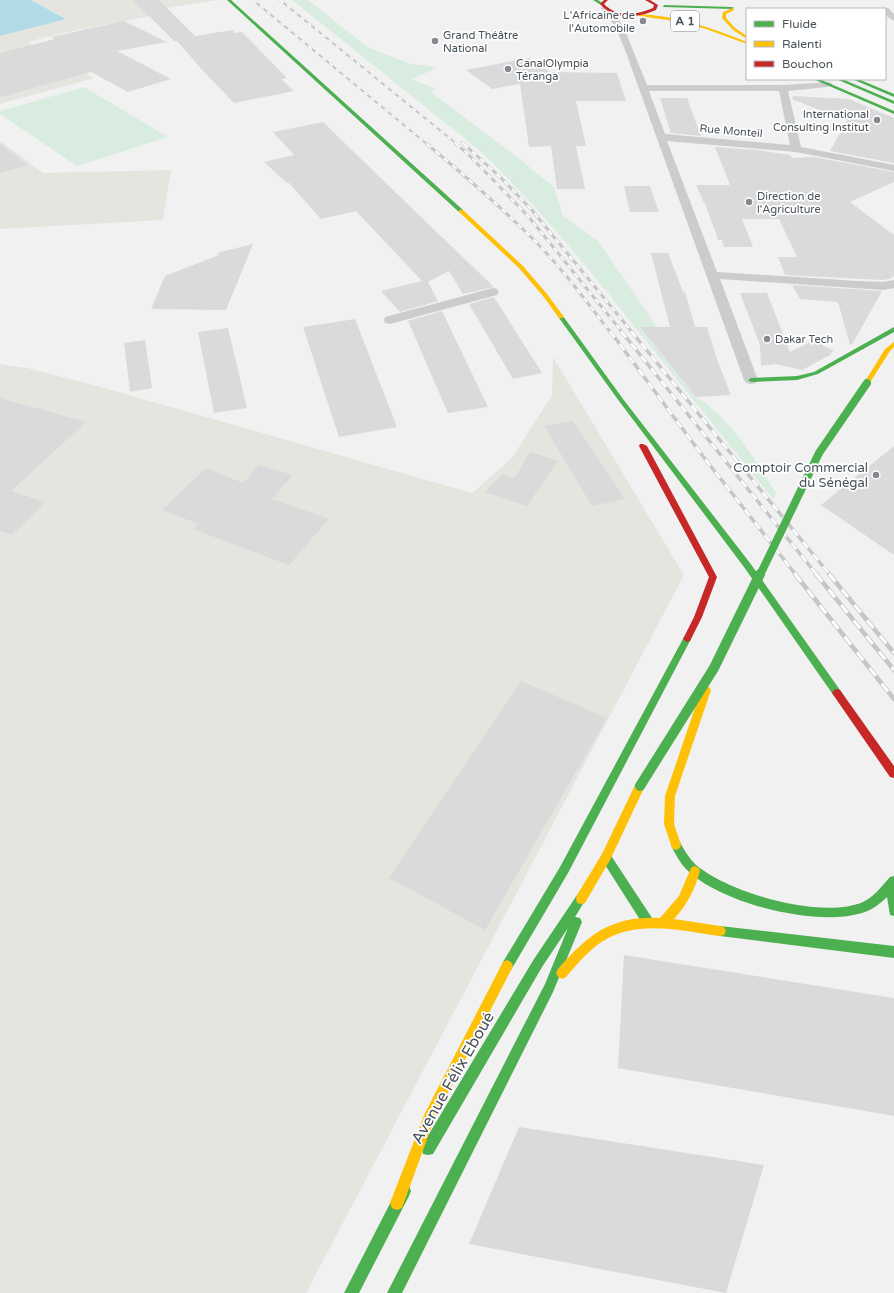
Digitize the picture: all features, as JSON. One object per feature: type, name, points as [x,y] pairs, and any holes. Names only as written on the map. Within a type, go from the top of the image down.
[{"type":"main road","points":[[229,0],[415,168],[521,267],[545,295],[744,566],[894,774]]},
{"type":"main road","points":[[602,3],[618,14],[637,15],[650,13],[655,9],[656,5],[649,1]]},
{"type":"main road","name":"A 1","points":[[649,1],[708,24],[729,36]]},
{"type":"main road","points":[[664,6],[733,8]]},
{"type":"main road","points":[[733,8],[724,13],[724,18],[745,42]]},
{"type":"main road","name":"A 1","points":[[637,15],[660,15],[677,18],[745,42]]},
{"type":"main road","points":[[818,80],[894,113]]},
{"type":"main road","points":[[840,80],[894,103]]},
{"type":"main road","points":[[856,80],[894,96]]},
{"type":"main road","points":[[751,380],[797,378],[816,372],[894,329]]},
{"type":"main road","points":[[890,347],[820,453],[714,668],[673,786],[668,811],[674,840],[681,853],[695,871],[729,890],[753,899],[796,910],[824,912],[845,911],[862,908],[874,901],[894,881]]},
{"type":"main road","points":[[867,384],[888,367]]},
{"type":"main road","points":[[397,1203],[429,1118],[506,970],[564,870],[666,680],[698,617],[716,576],[636,432],[621,400]]},
{"type":"main road","name":"Avenue Félix Eboué","points":[[351,1293],[397,1203],[538,963],[591,883],[606,857],[640,786],[714,668]]},
{"type":"main road","points":[[606,857],[648,922]]},
{"type":"main road","points":[[662,923],[676,911],[686,898],[692,884],[695,871]]},
{"type":"main road","name":"Avenue Félix Eboué","points":[[394,1293],[549,988],[591,883]]},
{"type":"main road","points":[[894,886],[892,900],[894,911]]},
{"type":"main road","points":[[549,988],[588,944],[603,934],[617,928],[648,922],[894,952]]},
{"type":"street","points":[[602,3],[619,26],[633,61],[751,380]]},
{"type":"street","points":[[886,11],[894,20]]},
{"type":"street","points":[[619,26],[624,19],[637,15]]},
{"type":"street","points":[[642,88],[783,88],[808,87],[827,84]]},
{"type":"street","points":[[783,88],[796,149]]},
{"type":"street","name":"Rue Monteil","points":[[660,137],[796,149],[894,168]]},
{"type":"street","points":[[711,275],[892,286]]},
{"type":"street","points":[[390,320],[493,292]]},
{"type":"shaded area","points":[[31,0],[218,0],[147,11],[151,16],[77,30],[31,41],[29,43],[94,78],[0,104],[0,36],[65,18]]},
{"type":"shaded area","points":[[0,141],[43,173],[171,170],[163,220],[0,229]]},
{"type":"shaded area","points":[[553,357],[684,575],[306,1293],[0,1293],[0,364],[27,368],[97,386],[472,493],[512,458],[552,395]]},
{"type":"green space","points":[[292,0],[308,0],[369,48],[411,64],[437,68],[411,79],[436,89],[431,92],[554,187],[563,216],[598,241],[657,327],[640,327],[696,397],[721,416],[741,440],[776,493],[773,499],[595,277],[558,233],[500,170],[479,150]]},
{"type":"green space","points":[[84,87],[168,137],[77,166],[0,114],[0,111]]},
{"type":"water","points":[[0,0],[31,0],[66,19],[0,36]]},
{"type":"building","points":[[133,0],[159,0],[195,36],[233,30],[235,33],[242,32],[287,78],[281,79],[294,91],[234,103],[177,41],[174,41]]},
{"type":"building","points":[[124,21],[167,42],[117,51],[171,79],[128,92],[91,72],[0,97],[0,53],[55,39],[51,37]]},
{"type":"building","points":[[529,58],[550,72],[617,73],[626,101],[576,101],[586,146],[576,146],[585,189],[557,189],[551,146],[529,147],[520,84],[492,89],[466,70]]},
{"type":"building","points":[[793,96],[849,99],[894,118],[894,163],[830,151],[851,114],[834,116],[792,99]]},
{"type":"building","points":[[660,98],[687,98],[701,136],[671,133]]},
{"type":"building","points":[[323,122],[494,287],[463,294],[449,271],[428,282],[438,301],[400,312],[381,291],[422,281],[356,211],[321,219],[289,183],[287,183],[264,162],[294,155],[273,132]]},
{"type":"building","points":[[0,144],[28,165],[0,173]]},
{"type":"building","points":[[715,147],[757,150],[790,155],[792,158],[814,157],[894,172],[894,182],[850,202],[894,235],[894,276],[883,280],[785,275],[778,257],[797,257],[779,219],[742,219],[753,247],[724,247],[722,240],[718,240],[705,203],[696,185],[730,185]]},
{"type":"building","points":[[624,186],[650,186],[659,212],[630,212]]},
{"type":"building","points":[[253,244],[226,310],[151,309],[165,276],[219,255],[217,253]]},
{"type":"building","points":[[651,253],[668,253],[683,292],[685,292],[695,327],[707,327],[718,362],[731,395],[696,397],[640,327],[670,327]]},
{"type":"building","points":[[792,285],[882,291],[853,343],[850,345],[838,302],[800,299]]},
{"type":"building","points":[[740,293],[767,293],[790,352],[814,340],[834,351],[830,353],[832,354],[802,370],[776,364],[761,366],[760,345]]},
{"type":"building","points":[[494,297],[542,373],[513,379],[469,304]]},
{"type":"building","points":[[442,311],[488,407],[448,413],[408,321]]},
{"type":"building","points":[[355,319],[397,427],[339,437],[303,327]]},
{"type":"building","points":[[228,328],[247,408],[214,413],[198,332]]},
{"type":"building","points":[[145,340],[152,388],[130,392],[124,343]]},
{"type":"building","points":[[0,398],[86,422],[11,491],[45,502],[12,535],[0,531]]},
{"type":"building","points":[[573,421],[625,499],[592,506],[544,426]]},
{"type":"building","name":"Comptoir Commercial du Sénégal","points":[[894,446],[894,555],[821,505]]},
{"type":"building","points":[[530,452],[558,461],[527,506],[485,492],[502,474],[514,479]]},
{"type":"building","points":[[259,465],[293,475],[272,499],[329,519],[289,565],[193,529],[199,524],[162,510],[206,468],[243,483]]},
{"type":"building","points":[[521,681],[607,718],[485,930],[389,878]]},
{"type":"building","points":[[624,955],[894,998],[894,1116],[618,1068]]},
{"type":"building","points":[[519,1127],[764,1165],[726,1293],[469,1244]]},
{"type":"railway","points":[[253,0],[428,145]]},
{"type":"railway","points":[[280,0],[458,145]]},
{"type":"railway","points":[[427,144],[482,191],[534,240],[564,273],[610,332]]},
{"type":"railway","points":[[456,144],[466,152],[528,216],[622,332]]},
{"type":"railway","points":[[464,144],[500,177],[531,209],[632,332]]},
{"type":"railway","points":[[610,331],[702,455],[796,575]]},
{"type":"railway","points":[[621,331],[817,575]]},
{"type":"railway","points":[[631,331],[830,575]]},
{"type":"railway","points":[[795,574],[894,699]]},
{"type":"railway","points":[[816,574],[894,670]]},
{"type":"railway","points":[[829,574],[894,653]]},
{"type":"traffic: fast","points":[[229,0],[461,211]]},
{"type":"traffic: fast","points":[[595,0],[602,4]]},
{"type":"traffic: fast","points":[[664,6],[732,8]]},
{"type":"traffic: fast","points":[[817,80],[894,113]]},
{"type":"traffic: fast","points":[[840,80],[894,103]]},
{"type":"traffic: fast","points":[[856,80],[894,96]]},
{"type":"traffic: fast","points":[[561,317],[621,400],[747,565],[837,693]]},
{"type":"traffic: fast","points":[[751,380],[797,378],[816,373],[894,329]]},
{"type":"traffic: fast","points":[[640,786],[714,668],[819,453],[867,383]]},
{"type":"traffic: fast","points":[[507,966],[564,870],[687,639]]},
{"type":"traffic: fast","points":[[676,845],[690,866],[713,882],[753,899],[799,911],[821,913],[842,912],[861,908],[871,904],[894,881]]},
{"type":"traffic: fast","points":[[606,857],[648,922]]},
{"type":"traffic: fast","points":[[894,886],[892,900],[894,911]]},
{"type":"traffic: fast","points":[[428,1149],[538,963],[581,899]]},
{"type":"traffic: fast","points":[[394,1293],[549,988],[576,922]]},
{"type":"traffic: fast","points":[[720,931],[894,952]]},
{"type":"traffic: fast","points":[[351,1293],[404,1191]]},
{"type":"traffic: slow","points":[[733,9],[724,13],[724,18],[734,29],[746,37]]},
{"type":"traffic: slow","points":[[640,15],[668,18],[695,24],[746,43]]},
{"type":"traffic: slow","points":[[461,211],[521,267],[545,295],[561,317]]},
{"type":"traffic: slow","points":[[867,383],[887,350],[894,344]]},
{"type":"traffic: slow","points":[[676,845],[669,824],[670,796],[706,690]]},
{"type":"traffic: slow","points":[[581,899],[606,857],[640,786]]},
{"type":"traffic: slow","points":[[663,923],[674,912],[683,899],[690,886],[695,871]]},
{"type":"traffic: slow","points":[[562,973],[589,945],[599,937],[628,925],[643,923],[674,924],[720,931]]},
{"type":"traffic: slow","points":[[397,1203],[429,1117],[507,966]]},
{"type":"traffic: jam","points":[[606,0],[602,4],[612,13],[627,16],[642,14],[655,9],[656,5],[647,0]]},
{"type":"traffic: jam","points":[[643,446],[713,577],[698,617],[687,639]]},
{"type":"traffic: jam","points":[[837,693],[894,774]]},
{"type":"place","name":"L'Africaine de l'Automobile","points":[[643,21]]},
{"type":"place","name":"Grand Théâtre National","points":[[435,41]]},
{"type":"place","name":"CanalOlympia Téranga","points":[[508,69]]},
{"type":"place","name":"International Consulting Institut","points":[[877,120]]},
{"type":"place","name":"Direction de l'Agriculture","points":[[749,202]]},
{"type":"place","name":"Dakar Tech","points":[[767,339]]},
{"type":"place","name":"Comptoir Commercial du Sénégal","points":[[876,475]]}]
